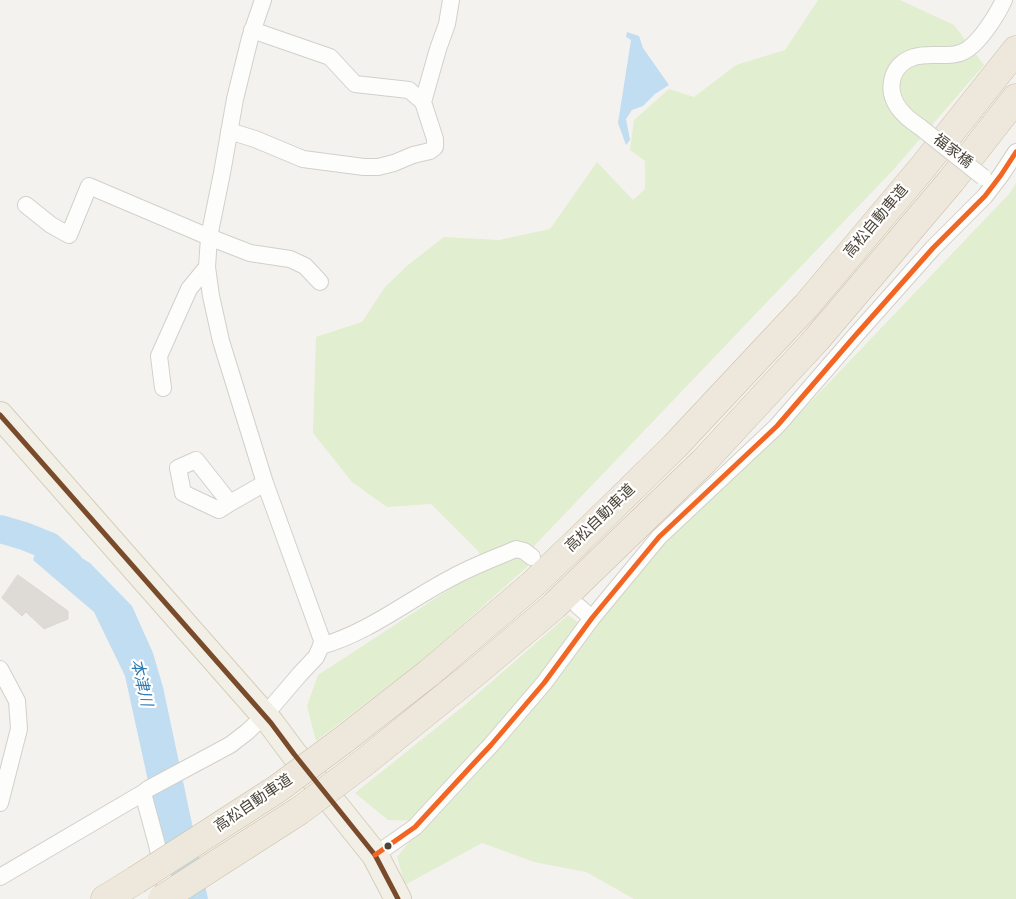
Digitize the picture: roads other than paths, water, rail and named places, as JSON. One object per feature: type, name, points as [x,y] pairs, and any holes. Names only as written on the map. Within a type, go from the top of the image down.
[{"type":"highway","name":"高松自動車道","points":[[105,899],[277,790],[429,673],[533,584],[675,446],[806,306],[923,168],[1016,50]]},
{"type":"highway","name":"高松自動車道","points":[[162,899],[298,811],[362,764],[554,606],[704,461],[816,340],[950,181],[1016,98]]},
{"type":"main road","points":[[0,415],[271,724],[375,855],[398,899]]},
{"type":"street","points":[[0,877],[145,791],[230,745],[264,716],[316,657],[321,646],[322,640],[265,483],[221,341],[207,268],[209,237],[242,68],[252,30],[263,0]]},
{"type":"street","points":[[423,102],[447,24],[451,0]]},
{"type":"street","name":"福家橋","points":[[988,181],[903,114],[894,102],[891,83],[895,71],[904,62],[915,57],[927,54],[948,55],[961,53],[969,48],[992,22],[1004,0]]},
{"type":"street","points":[[229,131],[255,139],[303,159],[364,167],[378,167],[430,151],[435,147],[435,139],[423,102],[409,90],[355,84],[330,56],[252,30]]},
{"type":"street","points":[[375,855],[415,827],[492,745],[544,683],[592,618],[659,537],[777,426],[933,248],[985,196],[988,181],[1016,152]]},
{"type":"street","points":[[26,205],[51,225],[69,235],[89,186],[250,253],[290,259],[305,266],[320,282]]},
{"type":"street","points":[[163,388],[159,356],[189,289],[207,268]]},
{"type":"street","points":[[230,503],[265,483]]},
{"type":"street","points":[[321,646],[366,628],[454,576],[516,549],[524,551],[532,557]]},
{"type":"street","points":[[578,606],[592,618]]},
{"type":"street","points":[[0,669],[17,701],[19,729],[0,803]]},
{"type":"street","points":[[145,791],[168,899]]},
{"type":"water","points":[[627,32],[639,36],[643,48],[669,85],[655,94],[643,106],[632,110],[626,119],[630,140],[626,145],[618,123],[631,40],[626,37]]},
{"type":"water","points":[[42,534],[90,563],[132,606],[153,653],[163,687],[208,899],[174,899],[125,676],[94,612],[33,560]]},
{"type":"waterway","name":"本津川","points":[[0,529],[49,546],[69,564]]}]
